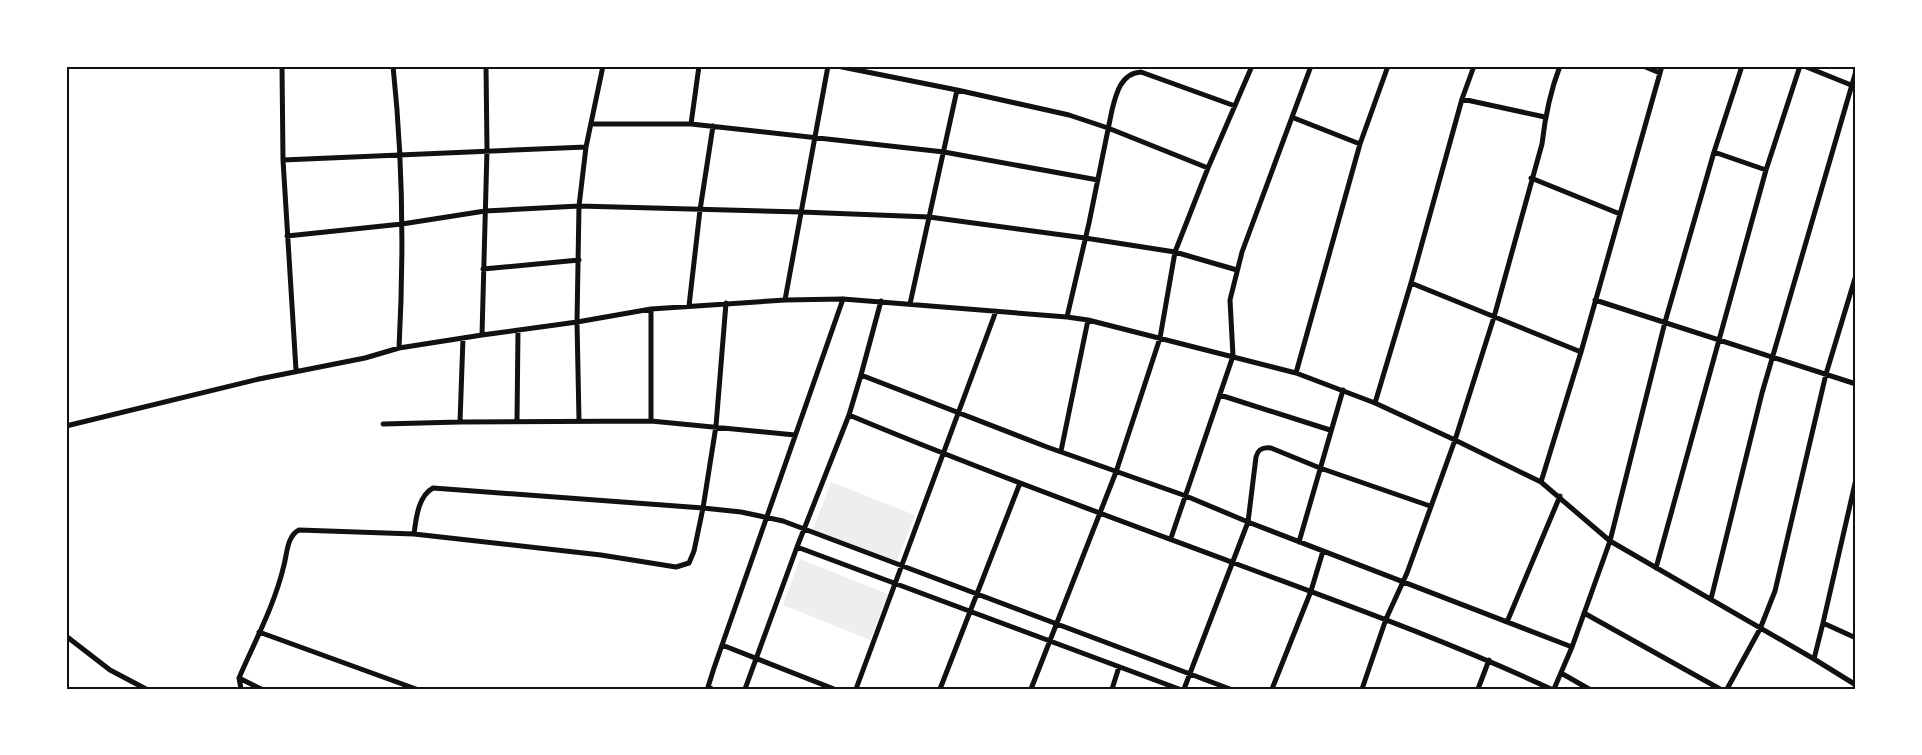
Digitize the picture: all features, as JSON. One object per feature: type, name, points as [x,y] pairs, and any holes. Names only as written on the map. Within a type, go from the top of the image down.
[{"type":"street","points":[[282,66],[283,160],[296,370]]},
{"type":"street","points":[[393,66],[401,155],[402,224],[399,348]]},
{"type":"street","points":[[482,335],[487,150],[486,66]]},
{"type":"street","points":[[579,420],[577,322],[579,206],[586,147],[603,66]]},
{"type":"street","points":[[691,124],[699,66]]},
{"type":"street","points":[[785,300],[828,66]]},
{"type":"street","points":[[837,66],[1070,115],[1208,168]]},
{"type":"street","points":[[1031,689],[1116,472],[1160,338],[1175,252],[1208,168],[1252,66]]},
{"type":"street","points":[[1172,538],[1233,356],[1230,300],[1242,252],[1312,66]]},
{"type":"street","points":[[1296,373],[1360,144],[1388,66]]},
{"type":"street","points":[[1375,403],[1462,100],[1474,66]]},
{"type":"street","points":[[1362,689],[1386,619],[1402,582],[1455,440],[1494,317],[1531,178],[1542,144],[1545,117],[1552,87],[1560,66]]},
{"type":"street","points":[[1643,66],[1660,74]]},
{"type":"street","points":[[1541,482],[1581,352],[1662,66]]},
{"type":"street","points":[[849,415],[943,454],[1386,619],[1489,660],[1553,689],[1572,647],[1610,541],[1665,322],[1714,152],[1742,66]]},
{"type":"street","points":[[1656,568],[1766,170],[1802,66],[1853,86]]},
{"type":"street","points":[[1711,599],[1762,393],[1856,71]]},
{"type":"street","points":[[1067,317],[1108,128],[1119,87],[1126,78],[1136,72],[1147,74],[1235,106]]},
{"type":"street","points":[[910,304],[957,90]]},
{"type":"street","points":[[1462,100],[1545,117]]},
{"type":"street","points":[[1294,118],[1360,144]]},
{"type":"street","points":[[592,124],[691,124],[713,126],[944,152],[1098,180]]},
{"type":"street","points":[[689,306],[700,210],[713,126]]},
{"type":"street","points":[[283,160],[586,147]]},
{"type":"street","points":[[1714,152],[1766,170]]},
{"type":"street","points":[[1531,178],[1620,214]]},
{"type":"street","points":[[287,236],[402,224],[485,211],[579,206],[801,212],[929,217],[1175,252],[1237,270]]},
{"type":"street","points":[[483,269],[579,260]]},
{"type":"street","points":[[1727,689],[1760,629],[1775,591],[1826,374],[1856,275]]},
{"type":"street","points":[[1411,283],[1581,352]]},
{"type":"street","points":[[712,689],[708,687],[722,645],[843,299]]},
{"type":"street","points":[[66,426],[296,370],[365,358],[399,348],[577,322],[651,309],[726,303],[843,299],[1088,320],[1296,373],[1375,403],[1455,440],[1541,482],[1560,496],[1610,541],[1856,685]]},
{"type":"street","points":[[1595,300],[1856,384]]},
{"type":"street","points":[[745,689],[797,547],[849,415],[862,375],[881,302]]},
{"type":"street","points":[[241,689],[239,678],[272,602],[290,540],[295,532],[308,529],[414,534],[680,566],[689,564],[703,508],[716,426],[726,303]]},
{"type":"street","points":[[651,309],[651,421]]},
{"type":"street","points":[[856,689],[996,311]]},
{"type":"street","points":[[1061,451],[1088,320]]},
{"type":"street","points":[[517,421],[518,330]]},
{"type":"street","points":[[460,422],[463,338]]},
{"type":"street","points":[[862,375],[1116,472],[1186,496],[1299,542],[1572,647]]},
{"type":"street","points":[[1299,542],[1343,390]]},
{"type":"street","points":[[1220,395],[1330,430]]},
{"type":"street","points":[[383,424],[579,420],[651,421],[795,434]]},
{"type":"street","points":[[1184,689],[1248,522],[1256,457],[1261,449],[1272,448],[1320,468],[1430,506]]},
{"type":"street","points":[[1814,659],[1856,479]]},
{"type":"street","points":[[940,689],[1020,483]]},
{"type":"street","points":[[414,534],[419,506],[427,493],[434,488],[703,508],[767,517],[903,565],[1230,689]]},
{"type":"street","points":[[1507,622],[1560,496]]},
{"type":"street","points":[[797,547],[1179,689]]},
{"type":"street","points":[[1272,689],[1311,591],[1323,551]]},
{"type":"street","points":[[1584,613],[1720,689]]},
{"type":"street","points":[[1823,623],[1856,638]]},
{"type":"street","points":[[260,632],[416,689]]},
{"type":"street","points":[[66,636],[110,670],[146,689]]},
{"type":"street","points":[[722,645],[834,689]]},
{"type":"street","points":[[1478,689],[1489,660]]},
{"type":"street","points":[[1112,689],[1120,667]]},
{"type":"street","points":[[1561,673],[1589,689]]},
{"type":"street","points":[[239,678],[261,689]]},
{"type":"shaded area","points":[[831,482],[915,515],[897,561],[813,530]]},
{"type":"shaded area","points":[[800,559],[888,594],[870,640],[783,605]]}]
